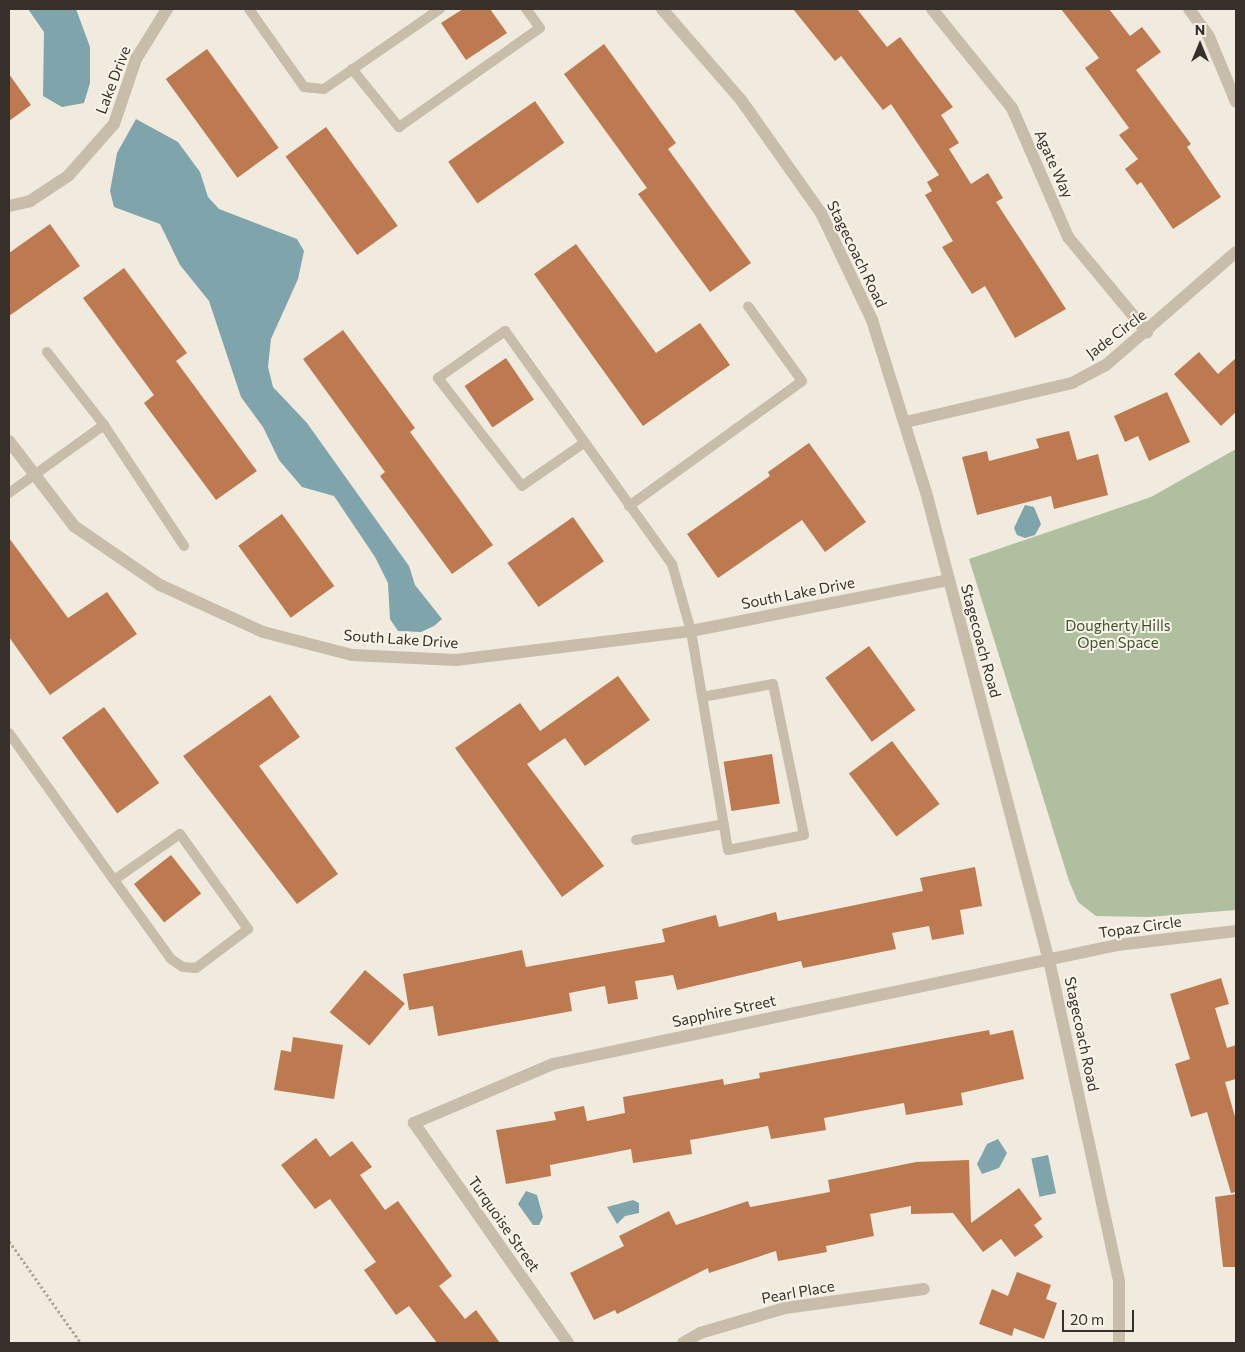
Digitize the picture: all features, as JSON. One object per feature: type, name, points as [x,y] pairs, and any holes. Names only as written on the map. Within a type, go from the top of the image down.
[{"type":"street","name":"Lake Drive","points":[[9,206],[30,201],[68,176],[114,124],[136,59],[168,9]]},
{"type":"street","name":"Stagecoach Road","points":[[662,9],[741,100],[821,213],[872,320],[906,422],[1049,960],[1119,1281],[1118,1343]]},
{"type":"street","name":"Agate Way","points":[[932,9],[1012,108],[1068,237],[1147,332]]},
{"type":"street","points":[[1189,9],[1210,37],[1236,102]]},
{"type":"street","name":"Jade Circle","points":[[906,422],[1072,382],[1106,365],[1147,332],[1236,252]]},
{"type":"street","name":"South Lake Drive","points":[[9,441],[74,526],[160,585],[263,632],[352,655],[456,660],[691,631],[948,580]]},
{"type":"street","name":"Topaz Circle","points":[[1049,960],[1117,945],[1236,931]]},
{"type":"street","name":"Sapphire Street","points":[[414,1124],[553,1064],[1049,960]]},
{"type":"street","name":"Turquoise Street","points":[[414,1124],[568,1343]]},
{"type":"street","name":"Pearl Place","points":[[683,1343],[700,1333],[784,1308],[924,1289]]},
{"type":"lane","points":[[249,9],[304,87],[324,89],[440,9]]},
{"type":"lane","points":[[352,69],[399,127],[540,28],[526,9]]},
{"type":"lane","points":[[628,506],[802,381],[748,306]]},
{"type":"lane","points":[[584,443],[522,486],[438,378],[505,331],[584,443],[628,506],[672,564],[691,631],[702,697],[724,824],[728,850],[804,835],[773,684],[702,697]]},
{"type":"lane","points":[[47,352],[104,425],[184,546]]},
{"type":"lane","points":[[9,493],[104,425]]},
{"type":"lane","points":[[9,733],[114,880],[171,959],[183,967],[196,968],[248,929],[180,834],[114,880]]},
{"type":"lane","points":[[636,840],[724,824]]},
{"type":"path","points":[[9,1241],[81,1343]]},
{"type":"green space","name":"Dougherty Hills Open Space","points":[[1236,449],[1236,910],[1149,917],[1096,916],[1078,902],[1069,881],[969,559],[1151,497]]},
{"type":"water","points":[[28,9],[76,9],[90,47],[90,83],[84,103],[62,107],[43,96],[44,32]]},
{"type":"water","points":[[136,119],[178,142],[200,172],[208,197],[219,209],[297,239],[304,251],[298,279],[271,339],[268,367],[273,387],[307,423],[409,566],[415,585],[442,619],[434,626],[421,632],[398,631],[390,619],[388,583],[375,557],[334,496],[302,487],[279,460],[263,427],[241,397],[209,301],[180,265],[160,224],[114,207],[110,191],[117,153]]},
{"type":"water","points":[[1025,505],[1034,507],[1041,524],[1035,535],[1025,538],[1017,535],[1014,528]]},
{"type":"water","points":[[998,1139],[1007,1153],[999,1168],[982,1174],[977,1164],[987,1144]]},
{"type":"water","points":[[1048,1155],[1056,1193],[1039,1197],[1031,1159]]},
{"type":"water","points":[[526,1191],[537,1195],[543,1217],[539,1225],[533,1225],[518,1204]]},
{"type":"water","points":[[633,1200],[639,1203],[639,1213],[625,1216],[617,1224],[607,1207]]},
{"type":"building","points":[[463,9],[490,9],[507,33],[466,60],[441,23]]},
{"type":"building","points":[[793,9],[857,9],[887,47],[900,37],[953,107],[941,115],[959,143],[949,149],[971,184],[988,173],[1003,198],[996,202],[1066,309],[1015,338],[985,286],[972,294],[942,247],[953,241],[925,195],[932,191],[927,182],[939,175],[891,104],[883,110],[841,56],[835,61]]},
{"type":"building","points":[[1061,9],[1109,9],[1130,36],[1142,27],[1161,52],[1136,70],[1191,144],[1187,147],[1221,197],[1173,229],[1141,182],[1137,185],[1125,169],[1138,159],[1119,135],[1129,128],[1085,68],[1099,58]]},
{"type":"building","points":[[604,44],[676,143],[668,149],[751,263],[710,292],[638,194],[647,188],[564,74]]},
{"type":"building","points":[[207,49],[279,148],[237,178],[166,79]]},
{"type":"building","points":[[9,74],[31,105],[9,121]]},
{"type":"building","points":[[535,101],[564,143],[477,204],[448,162]]},
{"type":"building","points":[[326,127],[398,226],[357,255],[286,156]]},
{"type":"building","points":[[50,224],[80,266],[9,316],[9,253]]},
{"type":"building","points":[[576,244],[656,353],[700,323],[730,365],[643,426],[534,274]]},
{"type":"building","points":[[124,268],[187,353],[176,361],[257,471],[216,500],[144,403],[154,395],[83,298]]},
{"type":"building","points":[[343,330],[415,428],[410,432],[493,545],[452,574],[380,476],[385,472],[303,359]]},
{"type":"building","points":[[1199,352],[1218,374],[1236,358],[1236,412],[1221,426],[1174,374]]},
{"type":"building","points":[[506,358],[534,399],[493,427],[465,386]]},
{"type":"building","points":[[1167,392],[1190,442],[1149,461],[1138,436],[1125,442],[1114,416]]},
{"type":"building","points":[[1069,431],[1077,460],[1098,454],[1108,495],[1054,509],[1051,496],[977,515],[962,457],[987,451],[989,461],[1039,448],[1036,439]]},
{"type":"building","points":[[809,443],[866,522],[825,552],[802,520],[718,578],[687,534],[770,476],[768,472]]},
{"type":"building","points":[[282,514],[334,586],[291,618],[238,546]]},
{"type":"building","points":[[573,517],[604,561],[538,607],[507,563]]},
{"type":"building","points":[[9,538],[68,618],[107,592],[137,634],[50,695],[9,637]]},
{"type":"building","points":[[869,646],[915,710],[872,742],[825,678]]},
{"type":"building","points":[[618,676],[650,720],[585,766],[565,738],[527,764],[604,866],[562,897],[455,748],[520,703],[540,731]]},
{"type":"building","points":[[270,695],[300,737],[259,766],[338,874],[297,904],[183,756]]},
{"type":"building","points":[[104,707],[159,783],[117,814],[62,738]]},
{"type":"building","points":[[892,741],[940,804],[896,837],[849,773]]},
{"type":"building","points":[[772,754],[780,803],[731,811],[724,762]]},
{"type":"building","points":[[171,855],[201,894],[164,923],[134,884]]},
{"type":"building","points":[[975,867],[982,906],[960,910],[964,934],[932,940],[929,926],[892,933],[896,949],[803,968],[801,961],[677,990],[673,975],[635,981],[638,999],[608,1004],[605,986],[569,993],[572,1011],[438,1036],[433,1006],[409,1010],[403,974],[522,950],[526,967],[665,942],[662,929],[716,915],[719,927],[776,912],[778,921],[923,891],[920,878]]},
{"type":"building","points":[[365,970],[405,1003],[369,1046],[330,1012]]},
{"type":"building","points":[[1221,978],[1229,1004],[1215,1008],[1227,1048],[1236,1045],[1236,1079],[1225,1082],[1236,1120],[1236,1192],[1231,1193],[1207,1112],[1191,1117],[1175,1064],[1190,1059],[1170,994]]},
{"type":"building","points":[[989,1030],[990,1035],[1013,1030],[1024,1079],[961,1093],[963,1105],[906,1115],[904,1103],[824,1118],[826,1130],[771,1139],[768,1126],[690,1140],[692,1154],[633,1163],[631,1149],[550,1165],[551,1176],[506,1184],[496,1130],[556,1120],[554,1112],[584,1106],[587,1121],[625,1113],[623,1097],[723,1079],[724,1085],[760,1078],[759,1073]]},
{"type":"building","points":[[293,1037],[343,1045],[334,1099],[274,1090],[281,1050],[291,1052]]},
{"type":"building","points":[[316,1138],[330,1157],[352,1141],[372,1167],[360,1175],[385,1210],[398,1201],[452,1276],[439,1286],[465,1319],[476,1310],[500,1343],[437,1343],[409,1306],[396,1315],[364,1270],[376,1262],[330,1199],[315,1209],[281,1165]]},
{"type":"building","points":[[969,1160],[971,1223],[1019,1188],[1042,1219],[1034,1225],[1043,1237],[1015,1257],[1001,1239],[983,1252],[953,1213],[911,1214],[911,1206],[870,1214],[874,1236],[826,1246],[827,1252],[778,1261],[776,1251],[709,1273],[708,1268],[617,1314],[615,1310],[594,1320],[570,1273],[624,1246],[619,1236],[669,1211],[676,1225],[748,1201],[750,1207],[830,1192],[828,1180],[916,1162]]},
{"type":"building","points":[[1236,1194],[1236,1267],[1223,1267],[1215,1197]]},
{"type":"building","points":[[1017,1272],[1051,1285],[1046,1299],[1057,1303],[1044,1339],[1014,1328],[1012,1336],[979,1324],[992,1289],[1008,1296]]}]
